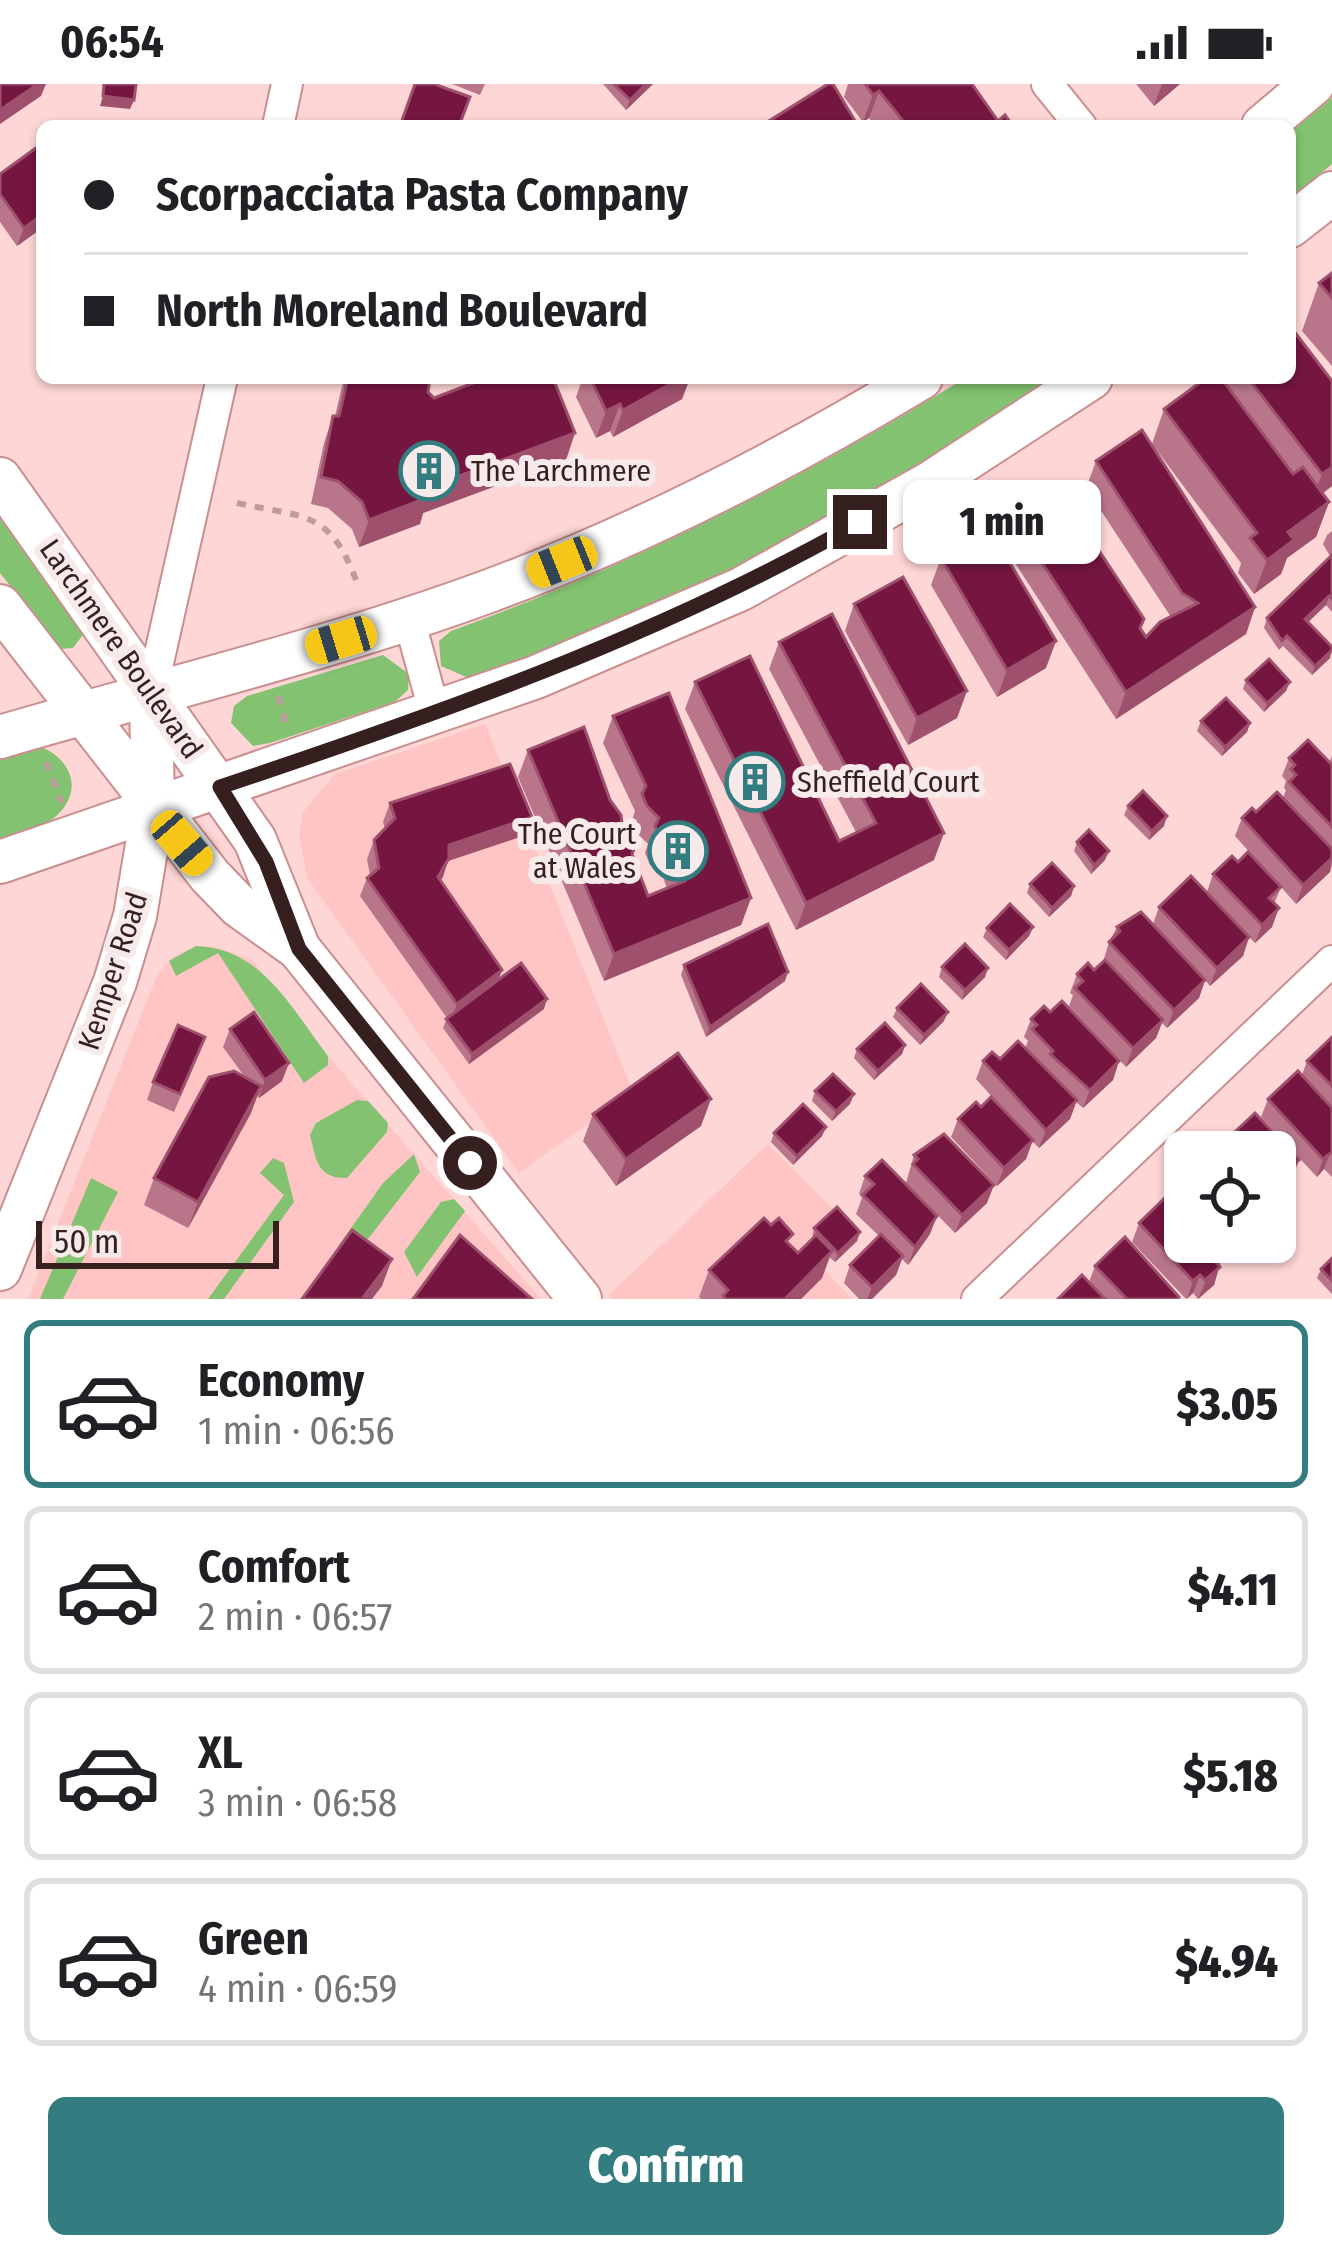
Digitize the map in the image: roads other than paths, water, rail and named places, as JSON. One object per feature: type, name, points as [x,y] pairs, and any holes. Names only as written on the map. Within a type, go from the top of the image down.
[{"type":"main road","points":[[1270,120],[1312,84]]},
{"type":"main road","points":[[1296,221],[1332,193]]},
{"type":"main road","points":[[20,742],[80,714],[409,619],[634,533],[782,462],[911,384]]},
{"type":"main road","points":[[0,862],[435,714],[741,589],[930,483],[1082,384]]},
{"type":"main road","name":"Larchmere Boulevard","points":[[0,479],[220,787],[266,862],[299,949]]},
{"type":"main road","name":"Larchmere Boulevard","points":[[0,606],[153,809],[238,906],[299,949],[580,1299]]},
{"type":"main road","name":"Kemper Road","points":[[0,1269],[115,982],[144,879],[153,809],[151,694]]},
{"type":"street","points":[[279,120],[287,84]]},
{"type":"street","points":[[1046,84],[1076,120]]},
{"type":"street","name":"Kemper Road","points":[[151,694],[221,384]]},
{"type":"street","points":[[409,619],[435,714]]},
{"type":"street","points":[[976,1299],[1332,961]]},
{"type":"place","name":"The Larchmere","points":[[429,471]]},
{"type":"place","name":"Sheffield Court","points":[[755,782]]},
{"type":"place","name":"The Court at Wales","points":[[678,851]]}]
